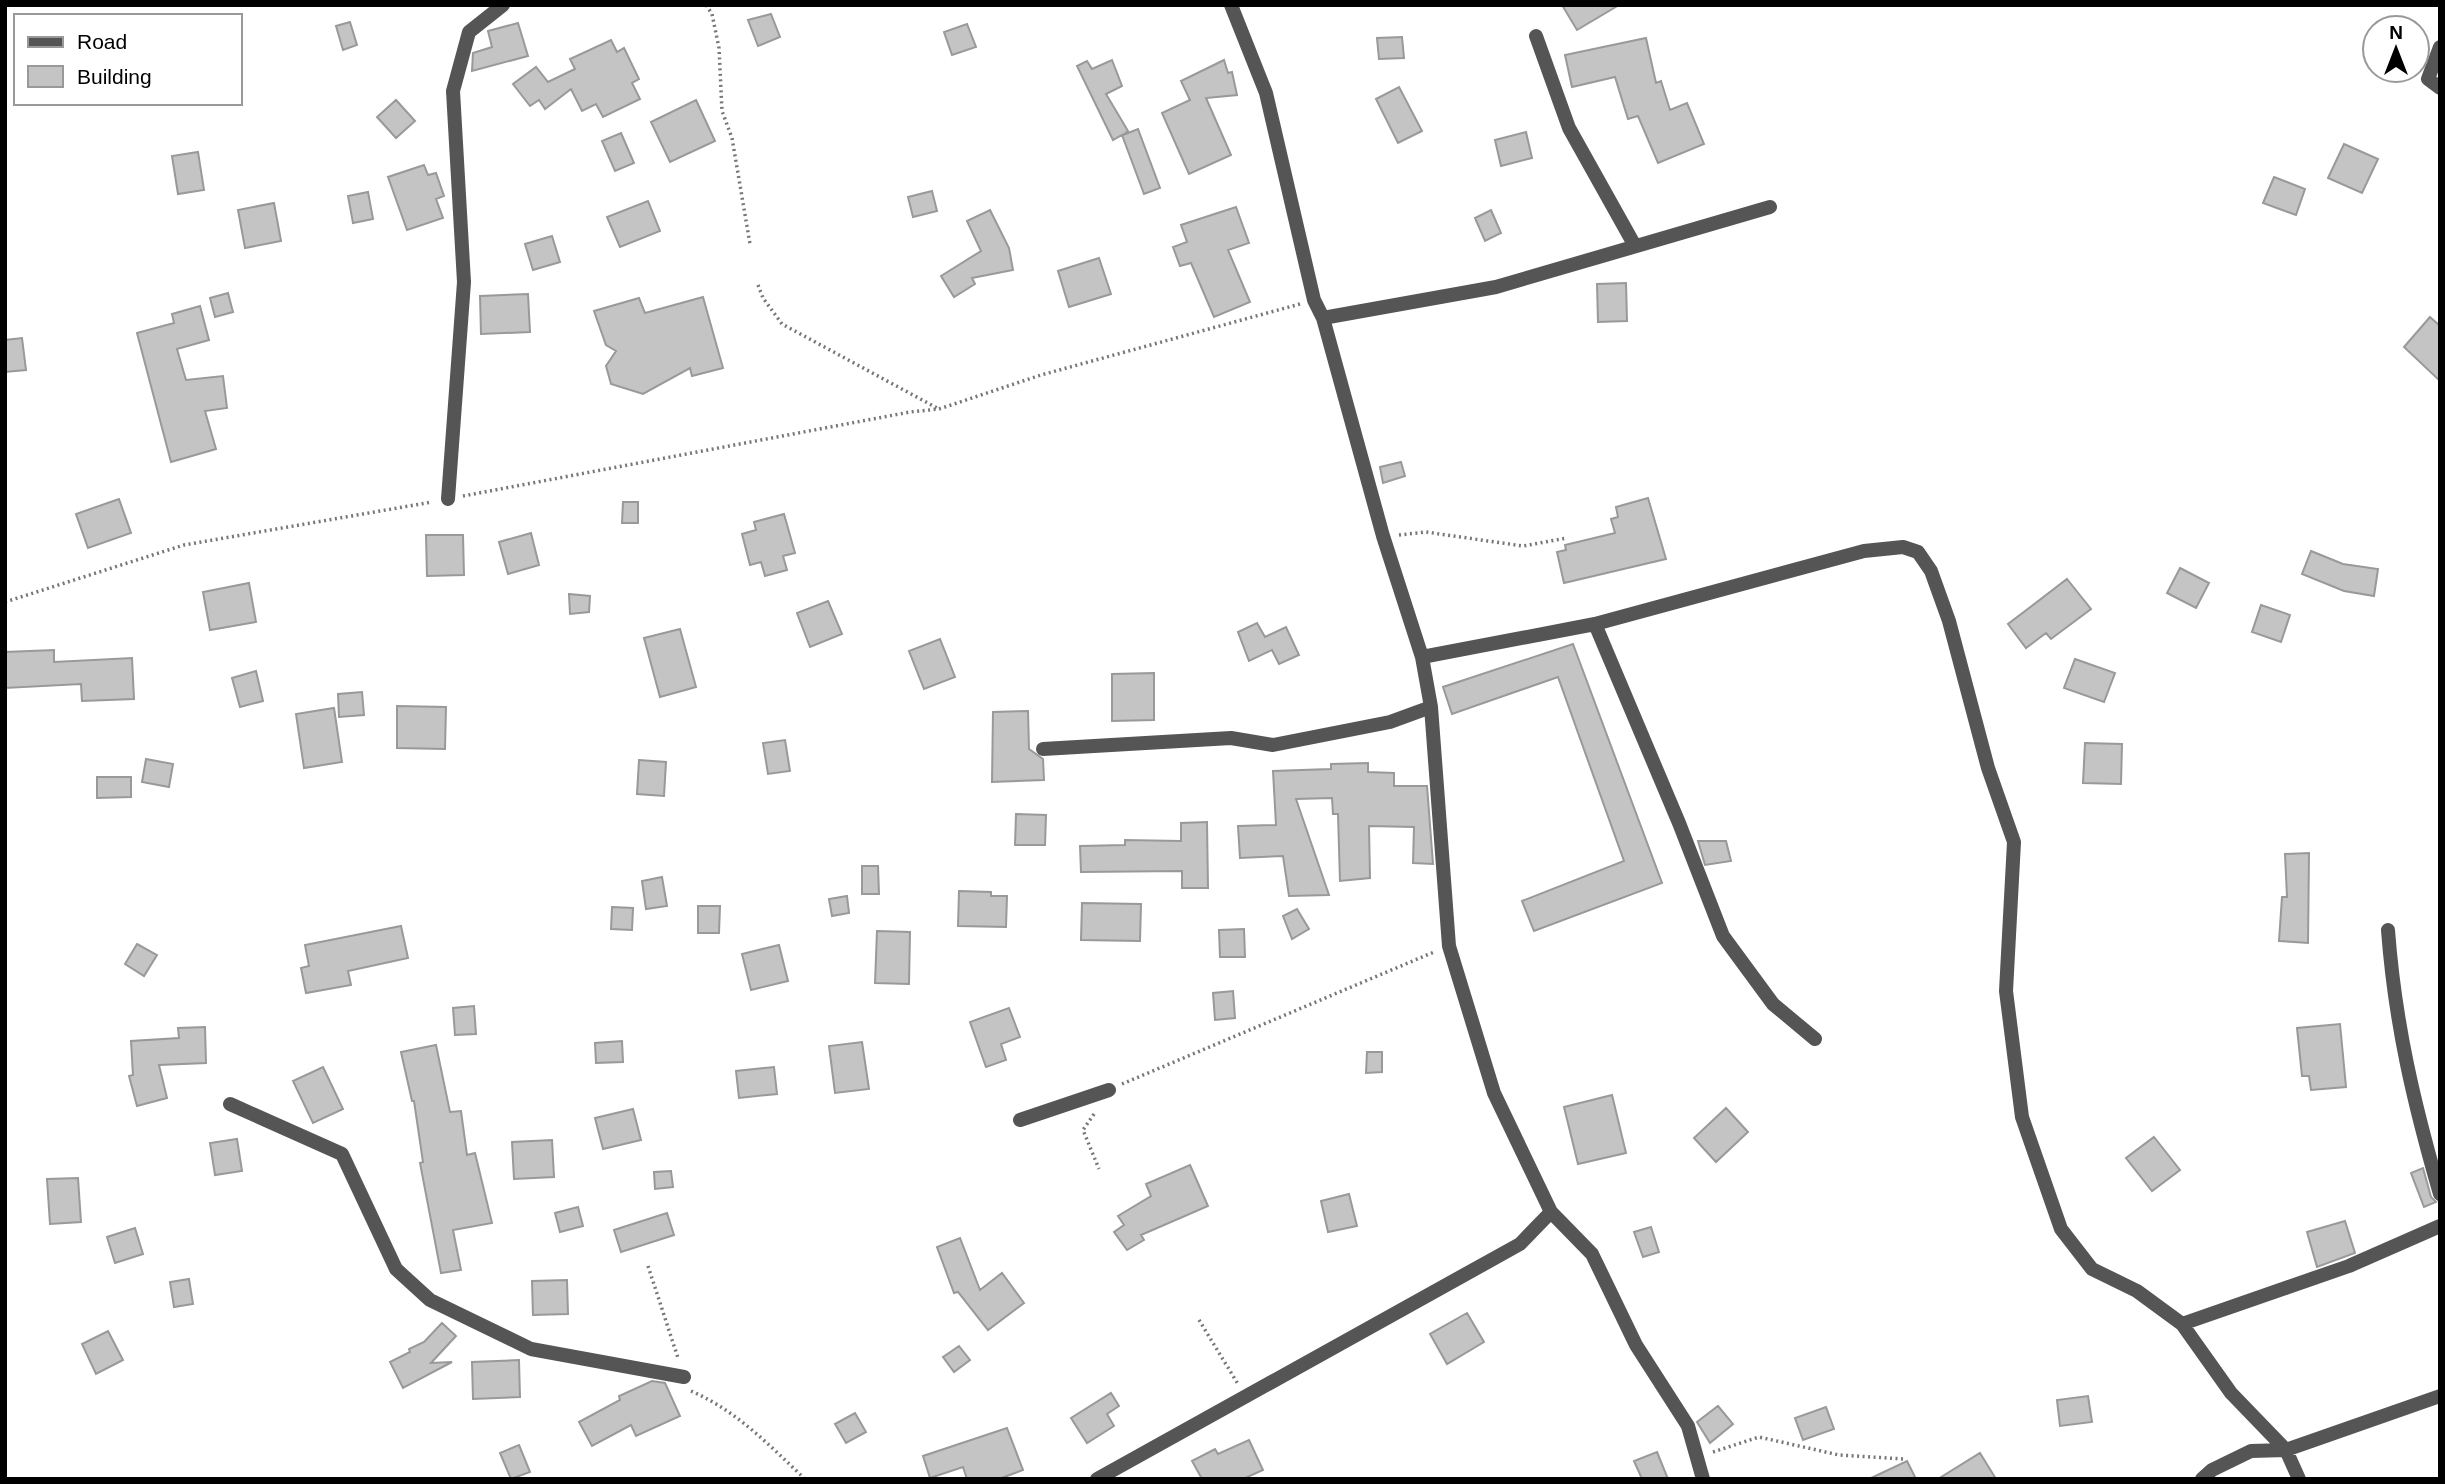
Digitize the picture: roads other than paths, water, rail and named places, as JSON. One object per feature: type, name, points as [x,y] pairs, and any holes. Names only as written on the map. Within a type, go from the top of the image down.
[{"type":"street","points":[[448,499],[464,282],[453,91],[469,32],[503,5]]},
{"type":"street","points":[[1231,5],[1266,93],[1314,300],[1324,318],[1383,536],[1422,657],[1431,707],[1449,946],[1494,1093],[1551,1212],[1592,1254],[1636,1345],[1688,1426],[1703,1479]]},
{"type":"street","points":[[1536,36],[1569,128],[1635,246]]},
{"type":"street","points":[[2440,47],[2428,79],[2440,89]]},
{"type":"street","points":[[1324,318],[1496,287],[1770,207]]},
{"type":"street","points":[[1422,657],[1595,624],[1864,551],[1903,547],[1918,552],[1931,571],[1949,621],[1988,768],[2014,842],[2006,991],[2027,1130],[2061,1229],[2092,1269],[2137,1291],[2182,1324],[2231,1393],[2286,1450],[2299,1479]]},
{"type":"street","points":[[1595,624],[1679,823],[1723,936],[1773,1004],[1815,1039]]},
{"type":"street","points":[[1043,749],[1231,738],[1273,745],[1390,722],[1431,707]]},
{"type":"street","points":[[2388,930],[2393,1000],[2410,1087],[2440,1194]]},
{"type":"street","points":[[1020,1120],[1109,1090]]},
{"type":"street","points":[[230,1104],[342,1154],[397,1269],[430,1300],[531,1349],[684,1377]]},
{"type":"street","points":[[1097,1479],[1520,1244],[1551,1212]]},
{"type":"street","points":[[2182,1324],[2349,1266],[2440,1226]]},
{"type":"street","points":[[2203,1479],[2212,1470],[2251,1451],[2286,1450],[2440,1396]]}]
